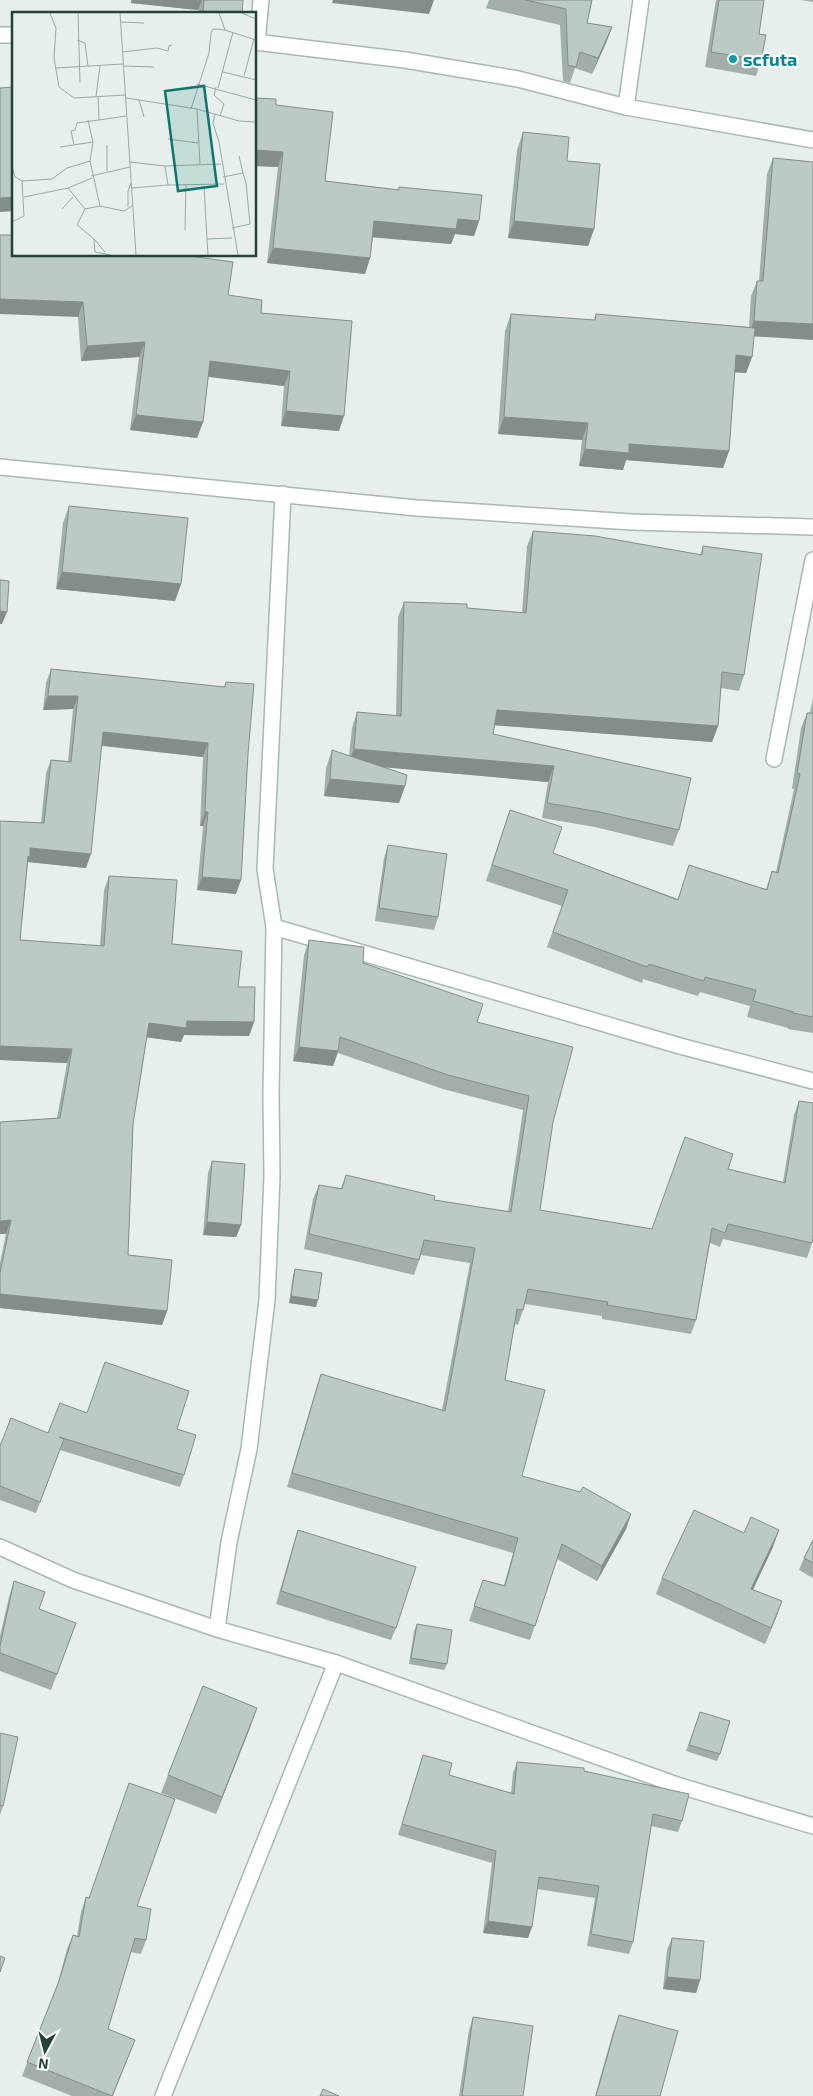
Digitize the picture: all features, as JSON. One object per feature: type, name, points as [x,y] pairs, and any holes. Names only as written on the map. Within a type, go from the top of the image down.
[{"type":"street","points":[[261,0],[256,42],[405,60],[518,79],[626,107],[813,140]]},
{"type":"street","points":[[626,107],[641,0]]},
{"type":"street","points":[[0,467],[417,508],[602,520],[813,527]]},
{"type":"street","points":[[217,1629],[229,1542],[249,1449],[267,1300],[272,1176],[271,1095],[274,927],[265,870],[283,494]]},
{"type":"street","points":[[774,759],[813,560]]},
{"type":"street","points":[[274,927],[680,1046],[813,1081]]},
{"type":"street","points":[[0,1547],[73,1580],[217,1629],[336,1663],[677,1785],[813,1826]]},
{"type":"street","points":[[163,2096],[336,1663]]},
{"type":"building","points":[[204,0],[243,0],[242,12],[203,12]]},
{"type":"building","points":[[525,0],[592,0],[587,23],[612,27],[598,58],[580,52],[576,67],[568,65],[566,9]]},
{"type":"building","points":[[719,0],[764,0],[759,34],[766,35],[761,60],[711,52]]},
{"type":"building","points":[[12,87],[12,197],[0,198],[0,88]]},
{"type":"building","points":[[256,98],[276,99],[276,105],[333,112],[325,181],[399,190],[399,187],[482,195],[479,221],[458,219],[456,229],[374,221],[370,258],[273,248],[283,152],[256,150]]},
{"type":"building","points":[[523,132],[569,137],[567,161],[600,164],[594,229],[514,221]]},
{"type":"building","points":[[773,158],[813,162],[813,324],[754,321],[757,281],[763,281]]},
{"type":"building","points":[[0,235],[12,235],[12,256],[190,256],[233,262],[228,295],[262,300],[261,313],[352,321],[344,416],[286,411],[290,371],[210,361],[203,422],[136,415],[145,342],[87,346],[83,302],[0,299]]},
{"type":"building","points":[[511,314],[595,320],[596,314],[755,328],[752,357],[736,355],[729,451],[629,444],[629,453],[585,449],[588,423],[504,417]]},
{"type":"building","points":[[69,506],[188,518],[181,584],[62,572]]},
{"type":"building","points":[[533,531],[595,536],[702,555],[703,546],[762,554],[744,675],[722,672],[718,726],[497,710],[493,734],[691,778],[679,830],[600,812],[547,803],[554,766],[354,749],[357,712],[401,716],[404,602],[467,604],[467,608],[526,613]]},
{"type":"building","points":[[0,580],[9,581],[7,612],[0,611]]},
{"type":"building","points":[[51,669],[225,687],[226,682],[254,684],[241,880],[202,877],[208,812],[205,812],[208,743],[103,732],[91,854],[30,848],[30,857],[28,856],[20,940],[104,946],[109,876],[177,880],[172,944],[242,951],[238,987],[255,987],[254,1022],[187,1021],[186,1028],[149,1023],[133,1124],[128,1255],[172,1260],[167,1311],[0,1294],[0,1273],[11,1220],[0,1221],[0,1122],[60,1118],[72,1049],[0,1046],[0,821],[44,823],[51,760],[71,762],[78,696],[48,696]]},
{"type":"building","points":[[807,713],[813,713],[813,1017],[753,1001],[756,990],[705,977],[704,981],[649,964],[647,967],[553,932],[568,890],[492,865],[510,810],[562,827],[553,853],[678,900],[689,865],[767,890],[772,871],[778,873],[800,774],[797,773]]},
{"type":"building","points":[[332,750],[407,775],[405,786],[330,779]]},
{"type":"building","points":[[388,845],[447,854],[438,917],[379,908]]},
{"type":"building","points":[[309,940],[364,947],[363,963],[483,1004],[477,1022],[573,1047],[553,1122],[540,1210],[652,1229],[685,1137],[733,1154],[728,1169],[785,1183],[799,1101],[813,1103],[812,1243],[728,1224],[725,1233],[712,1228],[696,1320],[607,1305],[608,1302],[528,1289],[523,1310],[517,1309],[505,1380],[545,1390],[522,1476],[580,1492],[583,1487],[631,1514],[602,1566],[562,1544],[535,1626],[474,1606],[483,1580],[505,1586],[518,1538],[292,1473],[321,1374],[445,1411],[475,1248],[424,1240],[419,1260],[309,1234],[319,1185],[342,1189],[346,1175],[435,1196],[434,1200],[511,1212],[529,1096],[448,1075],[340,1037],[338,1051],[299,1047]]},
{"type":"building","points":[[212,1161],[245,1164],[241,1225],[207,1222]]},
{"type":"building","points":[[295,1269],[322,1273],[318,1300],[291,1296]]},
{"type":"building","points":[[105,1362],[189,1391],[177,1429],[196,1435],[184,1475],[59,1437],[64,1439],[40,1502],[0,1486],[0,1446],[11,1418],[48,1433],[60,1403],[87,1413]]},
{"type":"building","points":[[694,1510],[744,1533],[751,1517],[779,1530],[751,1589],[782,1601],[771,1628],[662,1578]]},
{"type":"building","points":[[298,1530],[416,1567],[396,1628],[281,1591]]},
{"type":"building","points":[[813,1540],[813,1563],[804,1558]]},
{"type":"building","points":[[14,1581],[45,1592],[39,1609],[76,1623],[57,1674],[0,1653]]},
{"type":"building","points":[[417,1624],[452,1630],[447,1664],[411,1658]]},
{"type":"building","points":[[203,1686],[257,1708],[222,1797],[168,1775]]},
{"type":"building","points":[[700,1712],[730,1721],[720,1754],[689,1745]]},
{"type":"building","points":[[0,1733],[18,1737],[3,1806],[0,1805]]},
{"type":"building","points":[[423,1755],[452,1763],[449,1775],[514,1794],[517,1762],[584,1768],[584,1771],[689,1794],[682,1821],[653,1814],[633,1942],[591,1934],[599,1886],[539,1877],[532,1927],[488,1921],[496,1851],[402,1824]]},
{"type":"building","points":[[129,1783],[175,1799],[137,1906],[151,1909],[146,1940],[135,1938],[108,2029],[135,2040],[112,2096],[27,2062],[59,1981],[73,1935],[79,1937],[86,1897],[89,1898]]},
{"type":"building","points":[[672,1938],[704,1941],[700,1980],[667,1977]]},
{"type":"building","points":[[0,1956],[5,1958],[0,1972]]},
{"type":"building","points":[[619,2015],[678,2031],[660,2096],[596,2096]]},
{"type":"building","points":[[473,2017],[533,2026],[523,2096],[462,2096]]},
{"type":"building","points":[[323,2089],[339,2096],[320,2096]]},
{"type":"place","name":"scfuta","points":[[733,59]]}]
